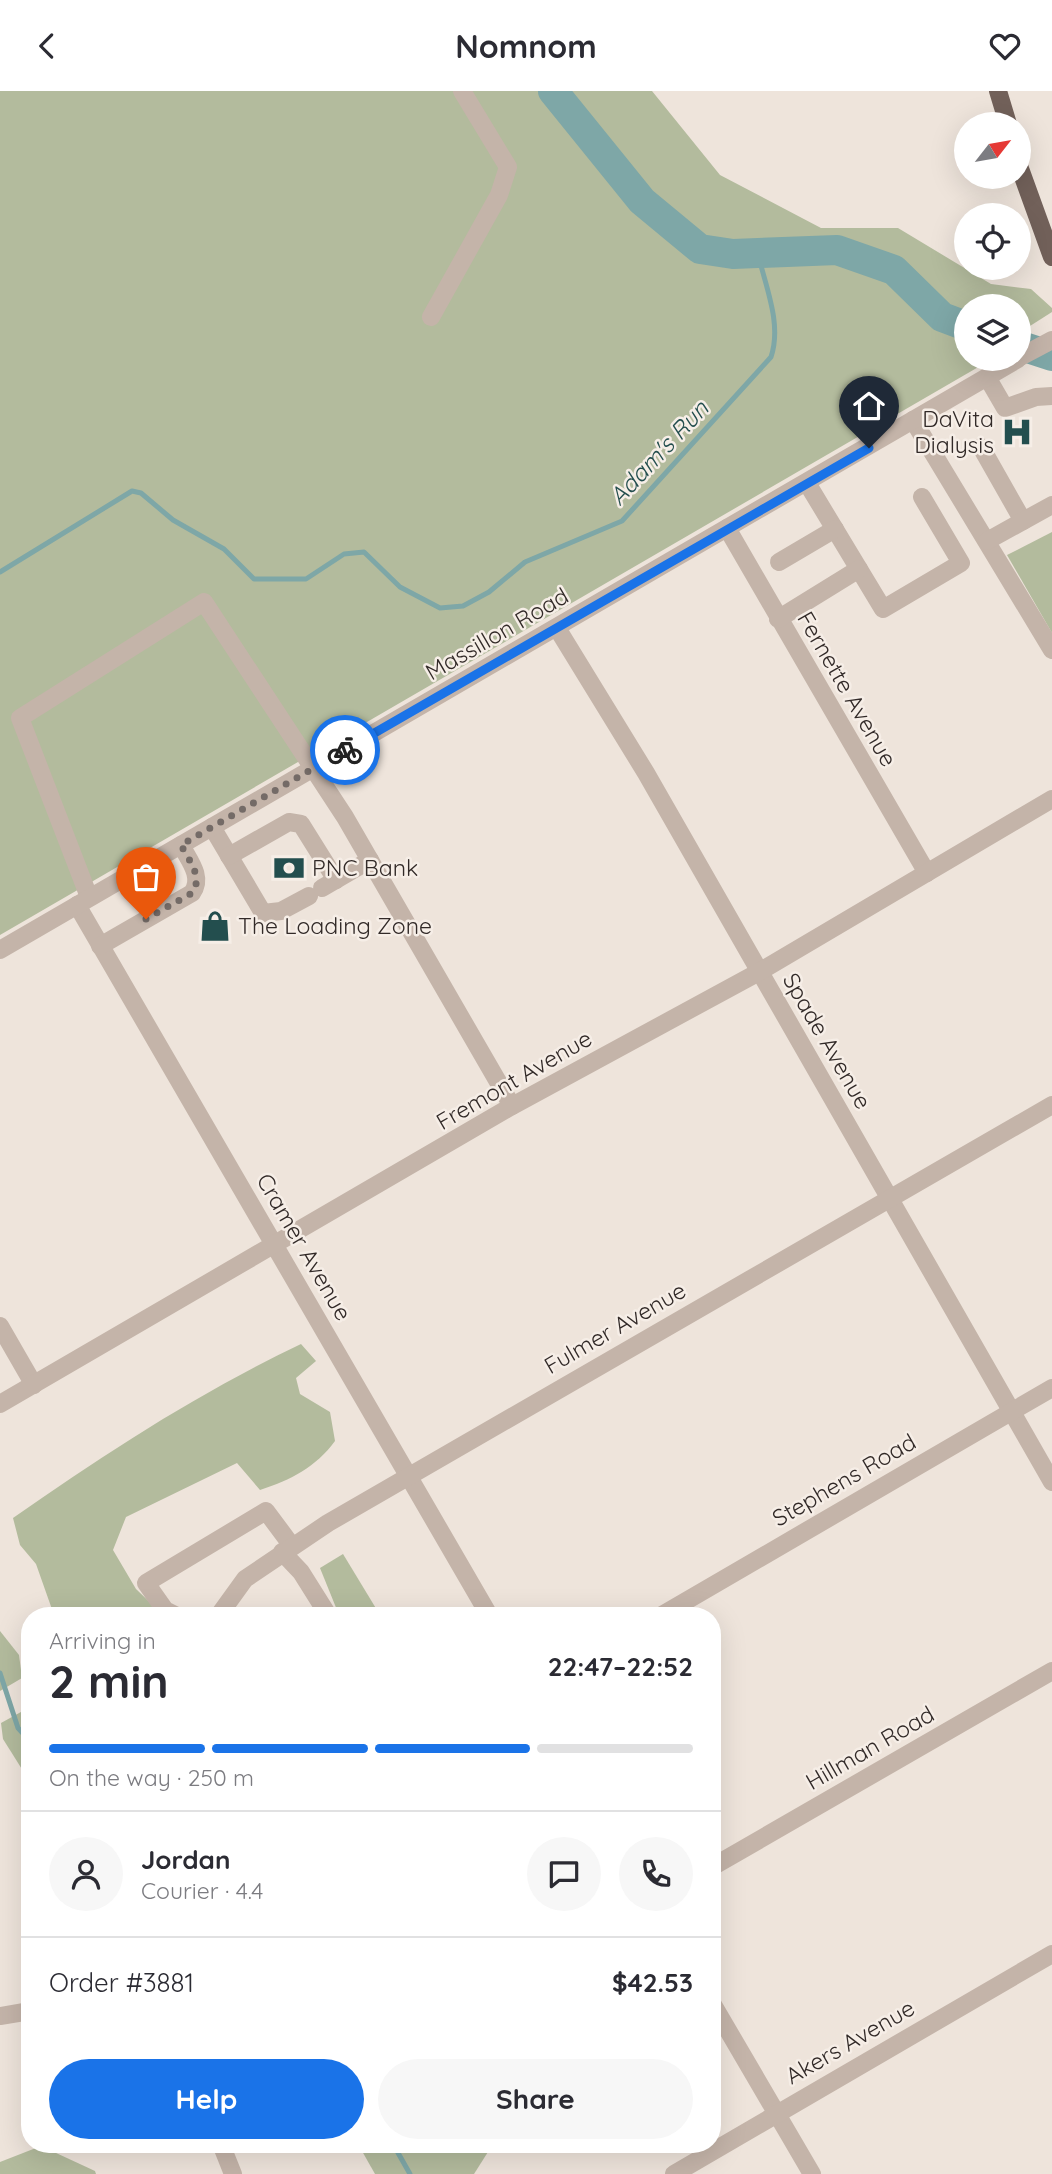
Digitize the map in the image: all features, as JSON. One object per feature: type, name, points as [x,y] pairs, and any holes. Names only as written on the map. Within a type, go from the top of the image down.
[{"type":"main road","points":[[998,91],[1004,112]]},
{"type":"main road","points":[[1027,189],[1052,257]]},
{"type":"street","points":[[431,317],[499,195],[508,167],[461,91]]},
{"type":"street","name":"Massillon Road","points":[[1031,352],[1052,340]]},
{"type":"street","name":"Massillon Road","points":[[0,950],[997,371]]},
{"type":"street","points":[[992,374],[1005,408],[1036,397],[1052,396]]},
{"type":"street","points":[[914,421],[1052,650]]},
{"type":"street","points":[[981,447],[1024,521]]},
{"type":"street","points":[[807,483],[883,609],[961,563],[922,497]]},
{"type":"street","points":[[985,538],[1052,505]]},
{"type":"street","name":"Fernette Avenue","points":[[727,528],[927,873]]},
{"type":"street","points":[[779,562],[835,529]]},
{"type":"street","points":[[778,619],[859,569]]},
{"type":"street","name":"Cramer Avenue","points":[[314,768],[204,602],[20,717],[100,946],[484,1607]]},
{"type":"street","name":"Spade Avenue","points":[[556,628],[595,686],[1052,1482]]},
{"type":"street","points":[[314,768],[512,1106]]},
{"type":"street","name":"Fremont Avenue","points":[[0,1404],[512,1106],[758,972],[1052,799]]},
{"type":"street","points":[[229,856],[289,822],[301,824],[322,888]]},
{"type":"street","points":[[212,827],[263,913],[282,911],[370,860]]},
{"type":"street","points":[[100,946],[192,893],[197,887],[197,876],[181,845]]},
{"type":"street","name":"Fulmer Avenue","points":[[225,1607],[245,1579],[292,1546],[408,1476],[1052,1105]]},
{"type":"street","points":[[0,1326],[34,1385]]},
{"type":"street","name":"Stephens Road","points":[[676,1607],[1052,1388]]},
{"type":"street","points":[[163,1607],[146,1583],[266,1511],[292,1546],[301,1572],[323,1607]]},
{"type":"street","name":"Hillman Road","points":[[721,1862],[1052,1671]]},
{"type":"street","name":"Akers Avenue","points":[[721,2146],[1052,1954]]},
{"type":"street","points":[[0,2016],[21,2012]]},
{"type":"street","points":[[721,2019],[811,2174]]},
{"type":"street","points":[[225,2153],[233,2174]]},
{"type":"street","name":"Akers Avenue","points":[[674,2174],[710,2153]]},
{"type":"green space","points":[[0,91],[652,91],[720,175],[821,228],[898,228],[954,262],[954,280],[984,280],[991,284],[1031,289],[1052,308],[1052,312],[1031,325],[1031,294],[954,294],[954,371],[971,371],[0,935]]},
{"type":"green space","points":[[1052,532],[1052,633],[1007,555]]},
{"type":"green space","points":[[301,1344],[316,1361],[296,1378],[300,1394],[330,1412],[335,1441],[328,1450],[302,1471],[260,1490],[237,1463],[126,1517],[113,1550],[136,1589],[155,1607],[51,1607],[36,1564],[20,1545],[13,1518],[153,1425]]},
{"type":"green space","points":[[343,1554],[375,1607],[336,1607],[320,1568]]},
{"type":"green space","points":[[0,1631],[19,1655],[21,1679],[0,1691]]},
{"type":"green space","points":[[21,1712],[21,1768],[3,1739],[1,1723]]},
{"type":"green space","points":[[23,2153],[56,2153],[95,2171],[96,2174],[0,2174],[0,2162]]},
{"type":"green space","points":[[363,2153],[487,2153],[474,2174],[375,2174]]},
{"type":"waterway","points":[[553,91],[642,201],[700,249],[733,254],[837,250],[894,270],[942,317],[954,322]]},
{"type":"waterway","name":"Adam's Run","points":[[0,572],[132,491],[141,493],[173,520],[224,549],[254,579],[306,579],[344,554],[364,552],[400,587],[440,608],[463,606],[489,592],[525,562],[622,521],[771,357],[774,319],[758,254]]},
{"type":"waterway","points":[[1031,349],[1052,356]]},
{"type":"waterway","points":[[0,1673],[21,1731]]},
{"type":"waterway","points":[[398,2153],[410,2174]]},
{"type":"way so far","points":[[146,919],[192,893],[197,887],[197,876],[181,845],[345,750]]},
{"type":"place","name":"DaVita Dialysis","points":[[1017,432]]},
{"type":"place","name":"PNC Bank","points":[[289,868]]},
{"type":"place","name":"The Loading Zone","points":[[215,926]]},
{"type":"route","points":[[345,750],[869,448]]}]
